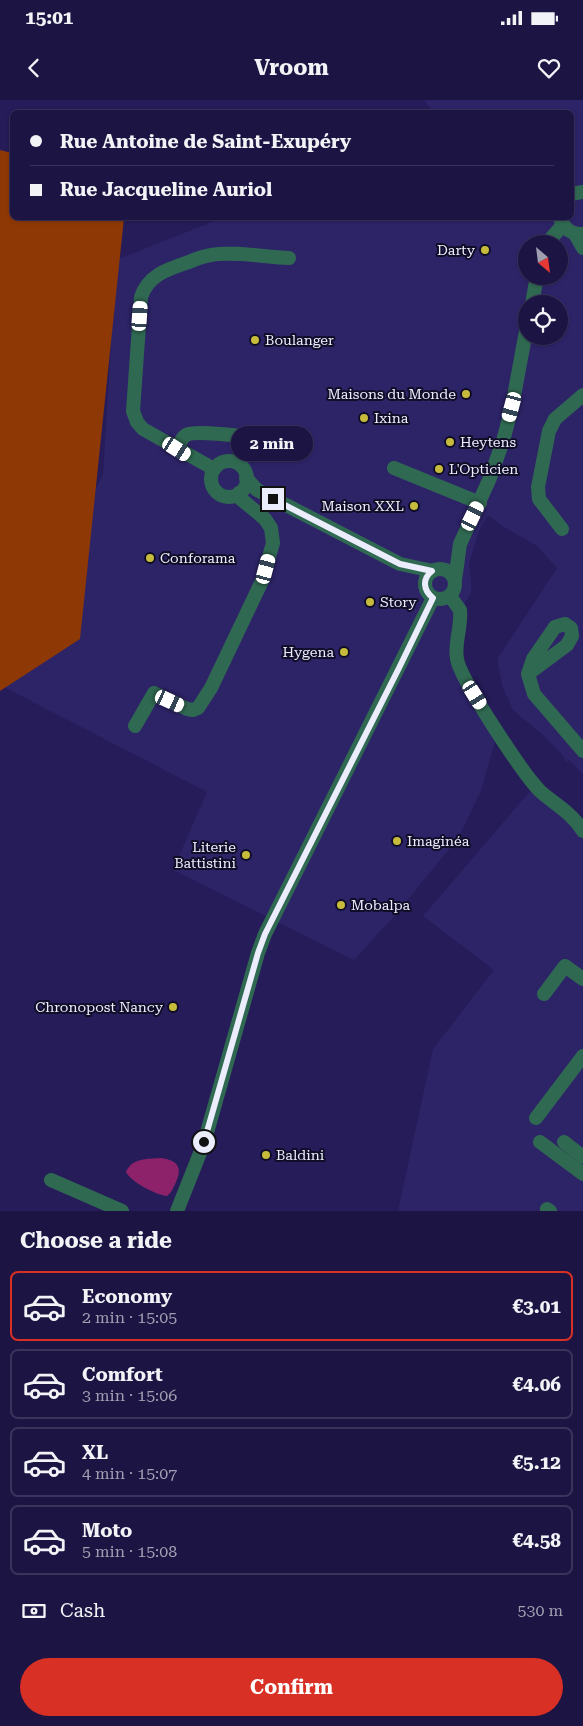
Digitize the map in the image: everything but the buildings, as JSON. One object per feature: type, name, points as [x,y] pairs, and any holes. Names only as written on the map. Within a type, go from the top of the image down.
[{"type":"street","points":[[553,235],[562,222],[579,234],[583,248]]},
{"type":"street","points":[[214,469],[143,429],[137,422],[133,411],[143,290],[154,277],[162,272],[209,255],[289,258]]},
{"type":"street","points":[[177,1211],[204,1142],[265,934],[399,668],[429,593],[425,580],[460,544],[480,503],[503,441],[512,407],[523,345]]},
{"type":"street","points":[[562,529],[539,499],[540,472],[550,431],[555,419],[583,395]]},
{"type":"street","points":[[177,449],[182,439],[188,434],[251,437]]},
{"type":"street","points":[[135,726],[154,693],[186,709],[193,710],[198,708],[211,688],[253,603],[264,575],[273,543],[271,528],[265,519],[241,499],[242,487],[243,468],[231,461],[221,463],[214,469],[211,478],[217,492],[227,496],[242,487],[257,490],[400,564],[448,571],[455,580]]},
{"type":"street","points":[[394,468],[480,503]]},
{"type":"street","points":[[400,564],[429,593],[441,600],[450,596],[455,588],[460,544]]},
{"type":"street","points":[[450,596],[460,610],[457,659],[465,679],[526,773],[541,792],[566,810],[583,831]]},
{"type":"street","points":[[528,674],[534,694],[583,751]]},
{"type":"street","points":[[544,994],[565,966],[583,979]]},
{"type":"street","points":[[536,1118],[583,1056]]},
{"type":"street","points":[[540,1142],[583,1174]]},
{"type":"street","points":[[564,1142],[583,1157]]},
{"type":"street","points":[[51,1180],[122,1211]]},
{"type":"shaded area","points":[[424,100],[583,100],[583,774],[569,760],[567,762],[543,735],[513,710],[503,688],[498,663],[498,658],[557,568],[537,546],[504,527],[488,515],[479,531],[469,564],[471,592],[453,635],[449,660],[464,689],[496,737],[481,791],[458,838],[397,913],[354,960],[173,870],[207,792],[0,685],[103,474],[116,260],[217,220],[574,220],[574,110],[432,110]]},
{"type":"shaded area","points":[[0,150],[10,152],[10,220],[124,220],[80,639],[0,691]]},
{"type":"shaded area","points":[[531,790],[583,821],[583,1211],[398,1211],[433,1049],[494,970],[423,916]]},
{"type":"shaded area","points":[[161,1158],[171,1160],[179,1168],[176,1182],[167,1196],[144,1187],[133,1180],[126,1172],[136,1162],[145,1159]]},
{"type":"place","name":"Darty","points":[[485,250]]},
{"type":"place","name":"Boulanger","points":[[255,340]]},
{"type":"place","name":"Maisons du Monde","points":[[466,394]]},
{"type":"place","name":"Ixina","points":[[364,418]]},
{"type":"place","name":"Heytens","points":[[450,442]]},
{"type":"place","name":"L'Opticien","points":[[439,469]]},
{"type":"place","name":"Maison XXL","points":[[414,506]]},
{"type":"place","name":"Conforama","points":[[150,558]]},
{"type":"place","name":"Story","points":[[370,602]]},
{"type":"place","name":"Hygena","points":[[344,652]]},
{"type":"place","name":"Imaginéa","points":[[397,841]]},
{"type":"place","name":"Literie Battistini","points":[[246,855]]},
{"type":"place","name":"Mobalpa","points":[[341,905]]},
{"type":"place","name":"Chronopost Nancy","points":[[173,1007]]},
{"type":"place","name":"Baldini","points":[[266,1155]]},
{"type":"route","points":[[204,1142],[265,934],[433,598],[426,592],[425,588],[425,580],[432,571],[400,564],[273,499]]}]
